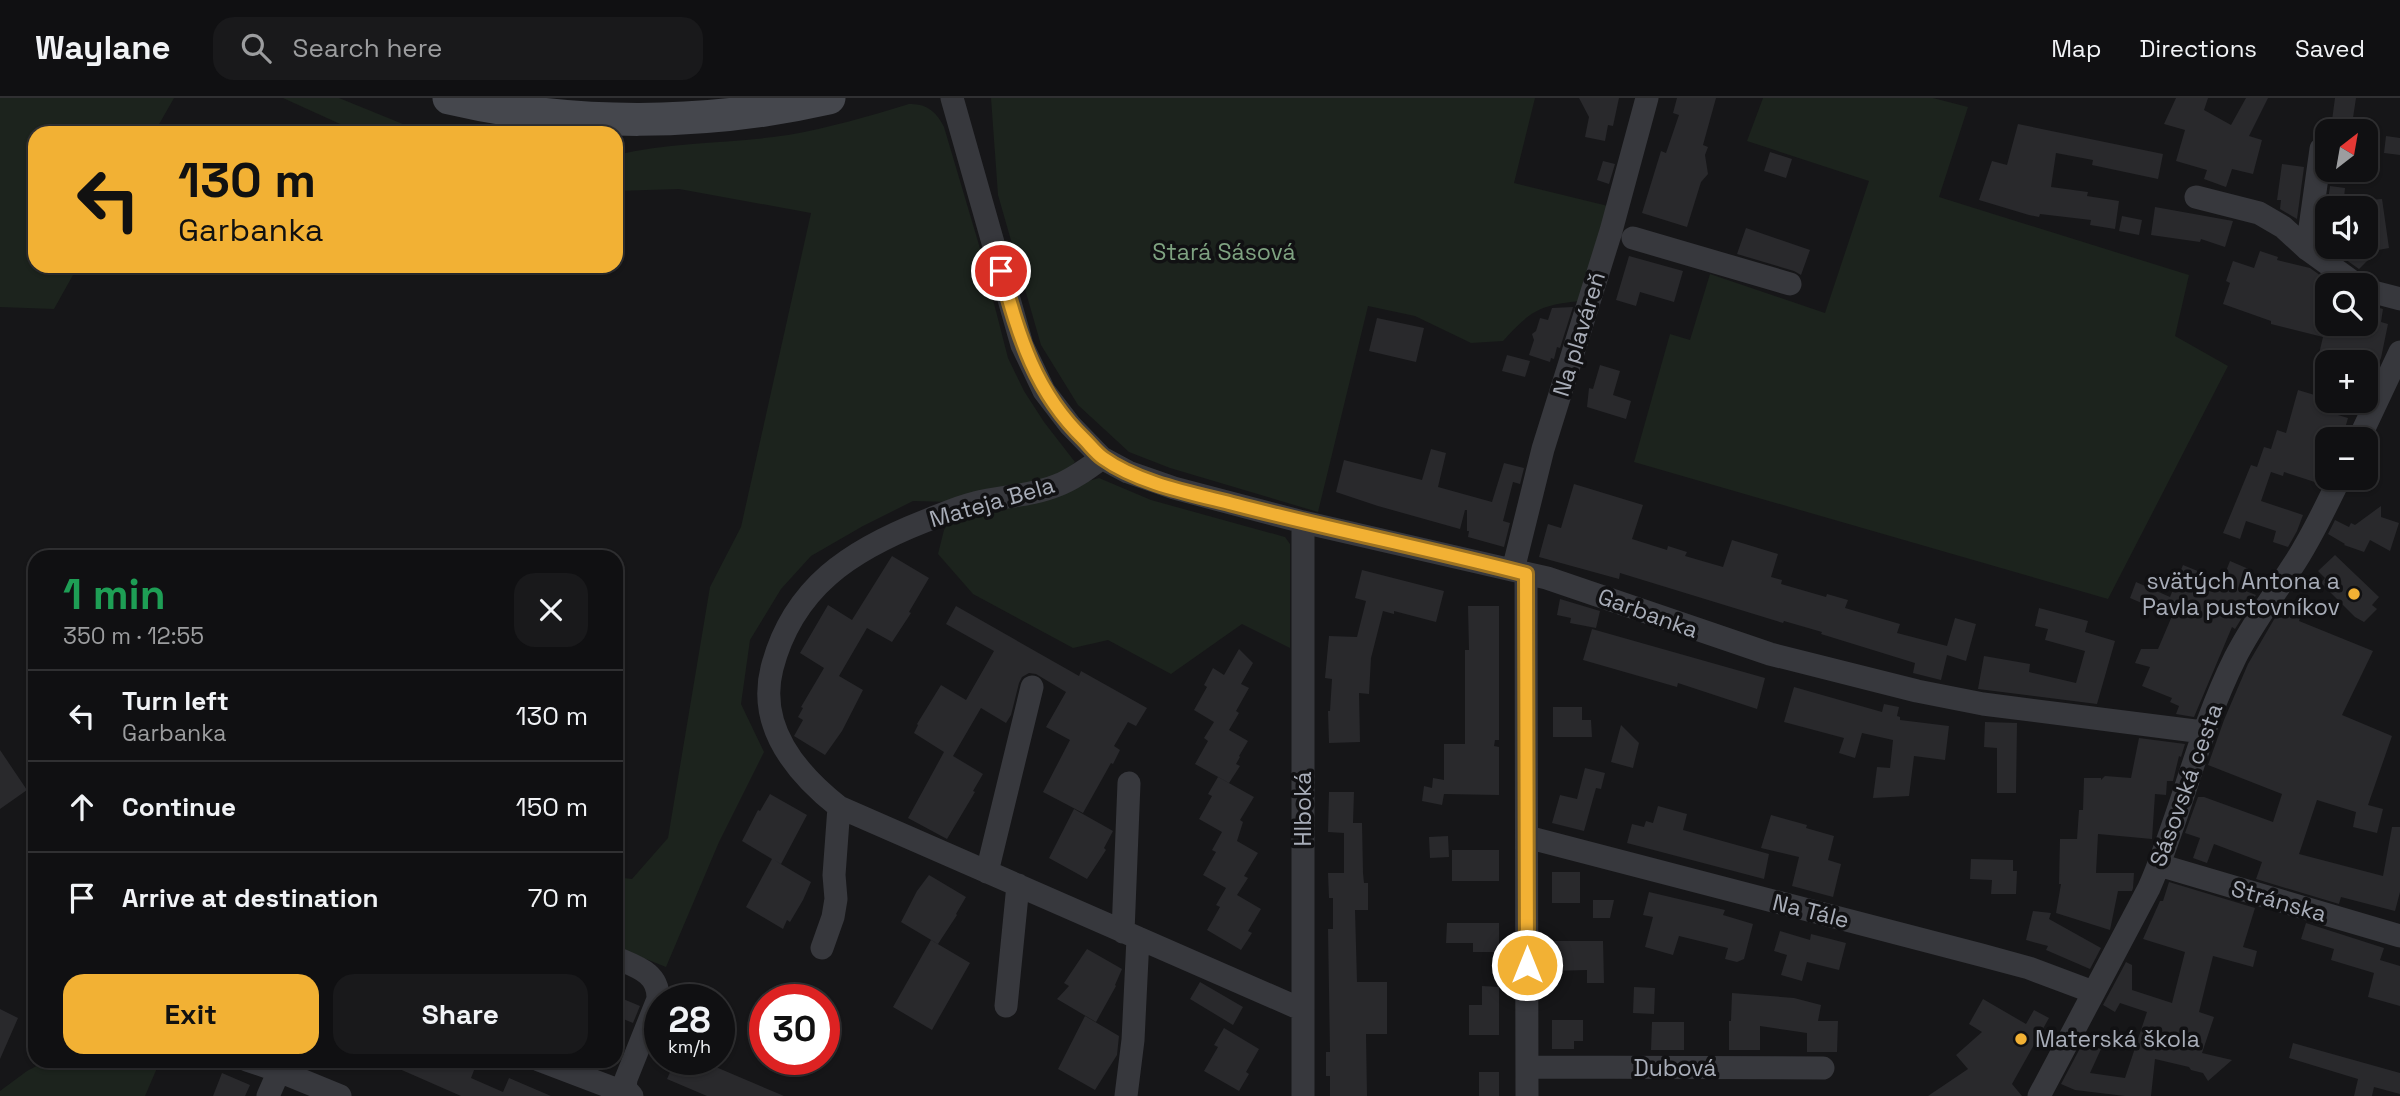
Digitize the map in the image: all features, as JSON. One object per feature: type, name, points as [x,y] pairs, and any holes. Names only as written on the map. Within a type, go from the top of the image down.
[{"type":"street","points":[[449,98],[531,112],[647,119],[749,113],[830,98]]},
{"type":"street","name":"Garbanka","points":[[953,98],[1022,345],[1044,391],[1070,425],[1102,457],[1128,471],[1174,488],[1303,522],[1578,588],[1770,654],[1917,691],[1994,706],[2203,732]]},
{"type":"street","name":"Na plaváreň","points":[[1527,1096],[1527,837],[1519,572],[1543,449],[1611,231],[1647,98]]},
{"type":"street","points":[[2307,249],[2316,182]]},
{"type":"street","points":[[2196,197],[2259,213],[2283,228],[2340,273]]},
{"type":"street","points":[[1633,238],[1790,284]]},
{"type":"street","points":[[2378,293],[2400,299]]},
{"type":"street","points":[[2365,427],[2400,352]]},
{"type":"street","name":"Mateja Bela","points":[[1102,457],[1057,486],[973,503],[917,524],[884,539],[829,573],[807,596],[788,624],[777,648],[769,701],[776,733],[792,762],[814,787],[839,807],[1303,1010]]},
{"type":"street","name":"Sásovská cesta","points":[[2039,1096],[2131,924],[2159,865],[2203,732],[2236,657],[2256,621],[2294,565],[2334,490]]},
{"type":"street","name":"Hlboká","points":[[1303,522],[1303,1096]]},
{"type":"street","points":[[988,872],[1032,687]]},
{"type":"street","points":[[1126,1096],[1133,1041],[1129,783]]},
{"type":"street","points":[[822,948],[833,917],[836,898],[834,875],[839,807]]},
{"type":"street","name":"Na Tále","points":[[1527,837],[1981,954],[2029,968],[2093,992]]},
{"type":"street","name":"Stránska","points":[[2159,865],[2400,936]]},
{"type":"street","points":[[1006,1006],[1018,885]]},
{"type":"street","points":[[623,961],[645,970],[659,989],[658,999],[626,1079],[625,1088],[631,1096]]},
{"type":"street","name":"Dubová","points":[[1527,1067],[1823,1068]]},
{"type":"street","points":[[270,1068],[340,1096]]},
{"type":"street","points":[[559,1068],[631,1096]]},
{"type":"street","points":[[268,1096],[279,1071]]},
{"type":"green space","points":[[0,98],[174,98],[158,126],[28,126],[28,273],[74,273],[54,309],[0,307]]},
{"type":"green space","points":[[283,98],[339,98],[408,126],[345,126]]},
{"type":"green space","name":"Stará Sásová","points":[[991,98],[1535,98],[1514,183],[1608,206],[1581,301],[1537,311],[1521,322],[1503,341],[1471,343],[1415,316],[1368,306],[1318,512],[1170,468],[1129,452],[1078,405],[1041,345],[998,195]]},
{"type":"green space","points":[[1763,98],[1933,98],[1968,107],[1939,197],[2189,275],[2175,336],[2228,366],[2108,599],[1634,462],[1670,334],[1690,340],[1710,274],[1825,313],[1869,181],[1747,141]]},
{"type":"green space","points":[[909,104],[921,105],[938,117],[944,127],[979,245],[1008,358],[1024,391],[1075,462],[1063,475],[951,502],[913,501],[811,556],[781,589],[750,640],[741,704],[764,752],[719,842],[666,967],[623,950],[623,878],[632,879],[668,838],[710,587],[741,527],[811,213],[679,189],[623,191],[623,153],[658,147],[788,135]]},
{"type":"green space","points":[[1099,478],[1151,500],[1285,537],[1290,544],[1290,648],[1242,624],[1171,674],[1108,640],[1073,648],[973,594],[938,554],[944,530],[949,522]]},
{"type":"green space","points":[[33,1068],[157,1068],[145,1096],[0,1096],[0,1091]]},
{"type":"building","points":[[1579,98],[1619,98],[1613,126],[1608,125],[1605,141],[1585,137],[1589,117]]},
{"type":"building","points":[[1677,98],[1716,98],[1703,145],[1708,147],[1705,155],[1708,174],[1701,182],[1687,227],[1642,213],[1661,151],[1666,153],[1679,115],[1673,113]]},
{"type":"building","points":[[2176,98],[2208,98],[2204,110],[2231,125],[2246,98],[2268,98],[2249,136],[2262,140],[2253,174],[2232,169],[2226,187],[2204,179],[2207,170],[2176,161],[2185,130],[2164,124]]},
{"type":"building","points":[[2335,98],[2356,98],[2353,119],[2332,119]]},
{"type":"building","points":[[2018,124],[2163,154],[2158,179],[2092,165],[2093,160],[2056,153],[2051,187],[2088,192],[2087,196],[2119,201],[2115,229],[2090,225],[2091,220],[2029,215],[1979,200],[1992,161],[2007,165]]},
{"type":"building","points":[[2386,136],[2400,138],[2400,155],[2384,153]]},
{"type":"building","points":[[1770,152],[1792,159],[1786,178],[1764,171]]},
{"type":"building","points":[[1603,161],[1615,164],[1609,184],[1597,180]]},
{"type":"building","points":[[2282,164],[2304,167],[2297,219],[2280,209],[2281,200],[2277,200]]},
{"type":"building","points":[[2330,186],[2345,188],[2344,196],[2329,196]]},
{"type":"building","points":[[2378,199],[2382,199],[2389,248],[2378,250]]},
{"type":"building","points":[[2155,207],[2233,221],[2225,247],[2201,239],[2200,242],[2151,235]]},
{"type":"building","points":[[2122,216],[2142,220],[2139,235],[2119,231]]},
{"type":"building","points":[[1746,228],[1810,250],[1801,275],[1737,254]]},
{"type":"building","points":[[2260,251],[2278,257],[2277,260],[2310,268],[2317,273],[2315,335],[2271,324],[2271,321],[2223,304],[2230,283],[2226,281],[2233,261],[2254,268]]},
{"type":"building","points":[[1629,256],[1683,271],[1674,302],[1640,292],[1636,306],[1616,300]]},
{"type":"building","points":[[2345,259],[2369,259],[2359,269]]},
{"type":"building","points":[[1573,307],[1554,359],[1551,358],[1550,362],[1529,355],[1534,340],[1532,334],[1536,331],[1540,318],[1548,320],[1552,308]]},
{"type":"building","points":[[2378,308],[2383,309],[2381,322],[2388,324],[2378,365],[2378,350],[2320,350],[2323,337],[2319,336],[2378,336]]},
{"type":"building","points":[[1377,318],[1424,328],[1416,362],[1369,351]]},
{"type":"building","points":[[1507,355],[1530,361],[1525,377],[1502,371]]},
{"type":"building","points":[[1600,365],[1620,371],[1613,395],[1631,401],[1626,419],[1587,407],[1589,388],[1593,389]]},
{"type":"building","points":[[2298,390],[2315,395],[2315,413],[2331,413],[2348,418],[2345,427],[2315,427],[2315,482],[2284,472],[2283,476],[2271,472],[2261,501],[2303,515],[2288,547],[2273,542],[2276,531],[2246,521],[2240,539],[2223,533],[2251,465],[2257,467],[2264,447],[2271,449],[2277,430],[2286,433]]},
{"type":"building","points":[[1431,449],[1446,453],[1438,487],[1492,502],[1504,463],[1524,468],[1520,484],[1513,482],[1503,521],[1510,523],[1504,547],[1468,537],[1467,510],[1460,529],[1336,492],[1344,460],[1422,480]]},
{"type":"building","points":[[1574,484],[1643,505],[1632,539],[1667,550],[1668,546],[1687,552],[1685,556],[1723,567],[1732,540],[1778,554],[1771,577],[1782,580],[1781,584],[1826,597],[1827,594],[1848,600],[1845,608],[1900,624],[1897,633],[1947,646],[1955,618],[1976,624],[1966,661],[1947,655],[1941,680],[1913,673],[1915,663],[1821,634],[1822,632],[1784,621],[1783,623],[1620,573],[1619,579],[1539,557],[1548,524],[1561,528]]},
{"type":"building","points":[[2381,506],[2381,517],[2399,523],[2390,551],[2370,540],[2364,552],[2344,545],[2328,534],[2335,520],[2349,527],[2351,523],[2355,525]]},
{"type":"building","name":"svätých Antona a Pavla pustovníkov","points":[[2335,555],[2379,597],[2372,605],[2377,609],[2364,622],[2355,617],[2321,583],[2325,578],[2318,571]]},
{"type":"building","points":[[892,556],[929,578],[892,642],[867,628],[839,676],[863,690],[842,731],[825,755],[794,736],[803,720],[798,717],[803,708],[801,707],[824,668],[800,653],[828,605],[852,620]]},
{"type":"building","points":[[2230,561],[2251,570],[2243,590],[2256,595],[2235,629],[2232,627],[2194,717],[2176,714],[2179,706],[2170,702],[2172,698],[2142,686],[2150,667],[2135,663],[2141,649],[2158,649],[2172,616],[2130,598],[2136,582],[2170,597],[2183,565],[2222,581]]},
{"type":"building","points":[[1362,570],[1444,591],[1436,622],[1394,611],[1394,614],[1383,611],[1371,658],[1369,694],[1359,693],[1360,742],[1329,743],[1328,711],[1332,679],[1325,678],[1329,636],[1357,637],[1366,601],[1355,598]]},
{"type":"building","points":[[1560,599],[1600,611],[1596,628],[1570,623],[1571,618],[1557,615]]},
{"type":"building","points":[[956,606],[1079,676],[1081,671],[1147,708],[1136,726],[1128,722],[1114,746],[1120,750],[1083,813],[1043,792],[1070,740],[1046,727],[1066,692],[1036,674],[1029,673],[1022,677],[1019,683],[1011,715],[1006,723],[981,708],[953,756],[983,774],[947,839],[908,818],[944,752],[914,733],[917,724],[941,685],[966,700],[994,651],[946,624]]},
{"type":"building","points":[[1468,606],[1499,606],[1499,740],[1495,740],[1494,746],[1499,747],[1499,795],[1444,794],[1442,805],[1422,801],[1424,786],[1432,788],[1433,778],[1444,780],[1444,744],[1465,744]]},
{"type":"building","points":[[2039,608],[2088,621],[2085,632],[2115,641],[2097,704],[1978,689],[1984,656],[2030,664],[2029,672],[2076,683],[2085,651],[2045,640],[2048,629],[2035,626]]},
{"type":"building","points":[[2285,612],[2300,618],[2299,621],[2373,651],[2342,715],[2392,736],[2368,805],[2383,809],[2377,833],[2353,827],[2356,812],[2317,800],[2299,854],[2383,876],[2392,827],[2400,827],[2400,892],[2395,911],[2341,897],[2339,904],[2256,879],[2262,862],[2214,844],[2207,863],[2193,858],[2200,838],[2185,833],[2198,797],[2273,822],[2282,794],[2208,765],[2248,664],[2276,616],[2281,618]]},
{"type":"building","points":[[1592,629],[1765,678],[1757,709],[1678,683],[1677,687],[1583,660]]},
{"type":"building","points":[[1239,649],[1253,663],[1241,684],[1249,688],[1229,730],[1248,741],[1236,764],[1240,766],[1229,783],[1195,764],[1208,741],[1204,738],[1214,722],[1194,710],[1207,687],[1204,685],[1213,668],[1224,675]]},
{"type":"building","points":[[1794,687],[1882,712],[1884,704],[1899,707],[1897,716],[1900,720],[1949,726],[1945,760],[1914,756],[1909,796],[1873,798],[1877,767],[1890,768],[1893,740],[1862,733],[1855,758],[1839,753],[1844,738],[1784,722]]},
{"type":"building","points":[[1553,707],[1582,707],[1582,720],[1591,720],[1592,737],[1553,737]]},
{"type":"building","points":[[1985,722],[2017,723],[2016,793],[1997,793],[1997,748],[1984,747]]},
{"type":"building","points":[[1621,725],[1639,743],[1633,768],[1611,762]]},
{"type":"building","points":[[2139,738],[2185,744],[2173,781],[2167,781],[2166,795],[2155,794],[2152,839],[2098,834],[2096,873],[2134,873],[2132,891],[2118,891],[2110,930],[2056,913],[2061,884],[2060,839],[2077,839],[2079,810],[2083,810],[2084,778],[2131,778]]},
{"type":"building","points":[[0,750],[27,790],[0,809]]},
{"type":"building","points":[[1585,768],[1605,773],[1601,789],[1596,788],[1584,831],[1552,823],[1560,795],[1577,799]]},
{"type":"building","points":[[1218,777],[1254,797],[1240,820],[1243,822],[1237,841],[1258,853],[1244,876],[1248,878],[1237,895],[1261,909],[1248,931],[1252,933],[1241,950],[1207,930],[1220,907],[1216,905],[1226,888],[1203,875],[1216,852],[1212,850],[1222,832],[1199,819],[1212,796],[1208,794]]},
{"type":"building","points":[[1329,792],[1354,792],[1353,823],[1362,823],[1363,873],[1364,883],[1368,883],[1368,910],[1355,910],[1357,982],[1387,982],[1387,1034],[1366,1034],[1367,1096],[1330,1096],[1330,1076],[1326,1076],[1326,1052],[1330,1052],[1328,929],[1333,929],[1333,898],[1329,898],[1328,873],[1344,873],[1344,833],[1328,832]]},
{"type":"building","points":[[770,794],[807,815],[781,864],[774,860],[811,882],[790,922],[787,920],[783,929],[746,907],[772,859],[742,841],[758,810],[760,811]]},
{"type":"building","points":[[1658,806],[1687,814],[1683,830],[1769,854],[1764,879],[1627,843],[1632,824],[1644,827],[1646,821],[1653,823]]},
{"type":"building","points":[[1074,809],[1113,831],[1104,848],[1106,850],[1087,879],[1049,858]]},
{"type":"building","points":[[1771,815],[1834,836],[1828,860],[1841,864],[1833,897],[1792,886],[1799,857],[1761,848]]},
{"type":"building","points":[[1448,836],[1449,857],[1430,858],[1429,837]]},
{"type":"building","points":[[1452,850],[1499,850],[1499,881],[1452,881]]},
{"type":"building","points":[[1971,859],[2013,860],[2013,871],[2017,871],[2016,894],[1991,894],[1992,880],[1970,879]]},
{"type":"building","points":[[1552,872],[1580,872],[1580,903],[1552,903]]},
{"type":"building","points":[[929,875],[966,897],[938,944],[901,922],[917,891]]},
{"type":"building","points":[[2169,882],[2255,908],[2243,947],[2257,951],[2253,967],[2213,956],[2199,1012],[2214,1017],[2202,1053],[2232,1060],[2208,1081],[2203,1073],[2189,1067],[2155,1059],[2151,1096],[2075,1090],[2061,1084],[2087,1035],[2098,1041],[2095,1047],[2101,1049],[2090,1073],[2125,1078],[2147,1012],[2120,1003],[2115,1012],[2103,1005],[2126,962],[2132,965],[2132,990],[2172,1003],[2185,952],[2143,939],[2160,901],[2163,901]]},
{"type":"building","points":[[1649,892],[1725,910],[1723,915],[1753,924],[1744,959],[1737,962],[1725,959],[1728,948],[1679,936],[1673,955],[1645,947],[1653,917],[1643,915]]},
{"type":"building","points":[[1593,900],[1614,900],[1610,918],[1593,918]]},
{"type":"building","points":[[2033,911],[2051,913],[2049,919],[2101,948],[2090,969],[2046,950],[2048,946],[2026,940]]},
{"type":"building","points":[[1447,923],[1499,923],[1499,952],[1473,952],[1473,943],[1446,943]]},
{"type":"building","points":[[2306,923],[2384,948],[2380,960],[2400,966],[2400,1006],[2368,997],[2374,973],[2331,960],[2334,949],[2301,939]]},
{"type":"building","points":[[1780,931],[1810,940],[1811,934],[1846,943],[1839,970],[1807,962],[1802,981],[1781,975],[1787,955],[1774,951]]},
{"type":"building","points":[[931,940],[970,963],[932,1030],[893,1007]]},
{"type":"building","points":[[1552,941],[1603,941],[1604,983],[1587,983],[1587,970],[1551,971]]},
{"type":"building","points":[[1087,949],[1122,969],[1116,986],[1096,1022],[1057,999],[1069,986],[1064,983]]},
{"type":"building","points":[[1200,982],[1243,1007],[1233,1025],[1190,999]]},
{"type":"building","points":[[1482,986],[1499,987],[1499,1035],[1469,1035],[1469,1005],[1482,1005]]},
{"type":"building","points":[[1634,987],[1655,988],[1654,1014],[1633,1013]]},
{"type":"building","points":[[1732,993],[1794,998],[1821,1005],[1818,1021],[1838,1021],[1837,1052],[1807,1052],[1807,1033],[1760,1026],[1760,1050],[1729,1050]]},
{"type":"building","points":[[623,999],[640,1006],[633,1023],[623,1019]]},
{"type":"building","points":[[1983,999],[2026,1024],[2034,1010],[2049,1018],[2012,1084],[2022,1096],[1928,1096],[1968,1069],[1956,1055],[1982,1032],[1969,1024]]},
{"type":"building","points":[[0,1009],[18,1018],[0,1059]]},
{"type":"building","points":[[1085,1016],[1119,1036],[1117,1055],[1095,1090],[1058,1069]]},
{"type":"building","points":[[1552,1020],[1583,1020],[1583,1041],[1574,1041],[1574,1049],[1552,1049]]},
{"type":"building","points":[[1652,1022],[1684,1022],[1684,1050],[1651,1050]]},
{"type":"building","points":[[1224,1028],[1259,1049],[1239,1091],[1204,1071],[1218,1047],[1214,1045]]},
{"type":"building","points":[[2293,1043],[2400,1073],[2400,1094],[2374,1087],[2372,1096],[2354,1096],[2358,1079],[2289,1058]]},
{"type":"building","points":[[397,1068],[475,1068],[471,1078],[503,1092],[509,1078],[551,1096],[461,1096]]},
{"type":"building","points":[[1479,1072],[1499,1072],[1499,1096],[1479,1096]]},
{"type":"building","points":[[222,1073],[250,1085],[245,1096],[213,1096]]},
{"type":"building","points":[[669,1075],[735,1075],[784,1096],[707,1096],[667,1079]]},
{"type":"place","name":"svätých Antona a Pavla pustovníkov","points":[[2354,594]]},
{"type":"place","name":"Materská škola","points":[[2021,1039]]},
{"type":"route","points":[[1001,271],[1022,345],[1044,391],[1070,425],[1102,457],[1128,471],[1174,488],[1303,522],[1526,574],[1527,965]]}]
